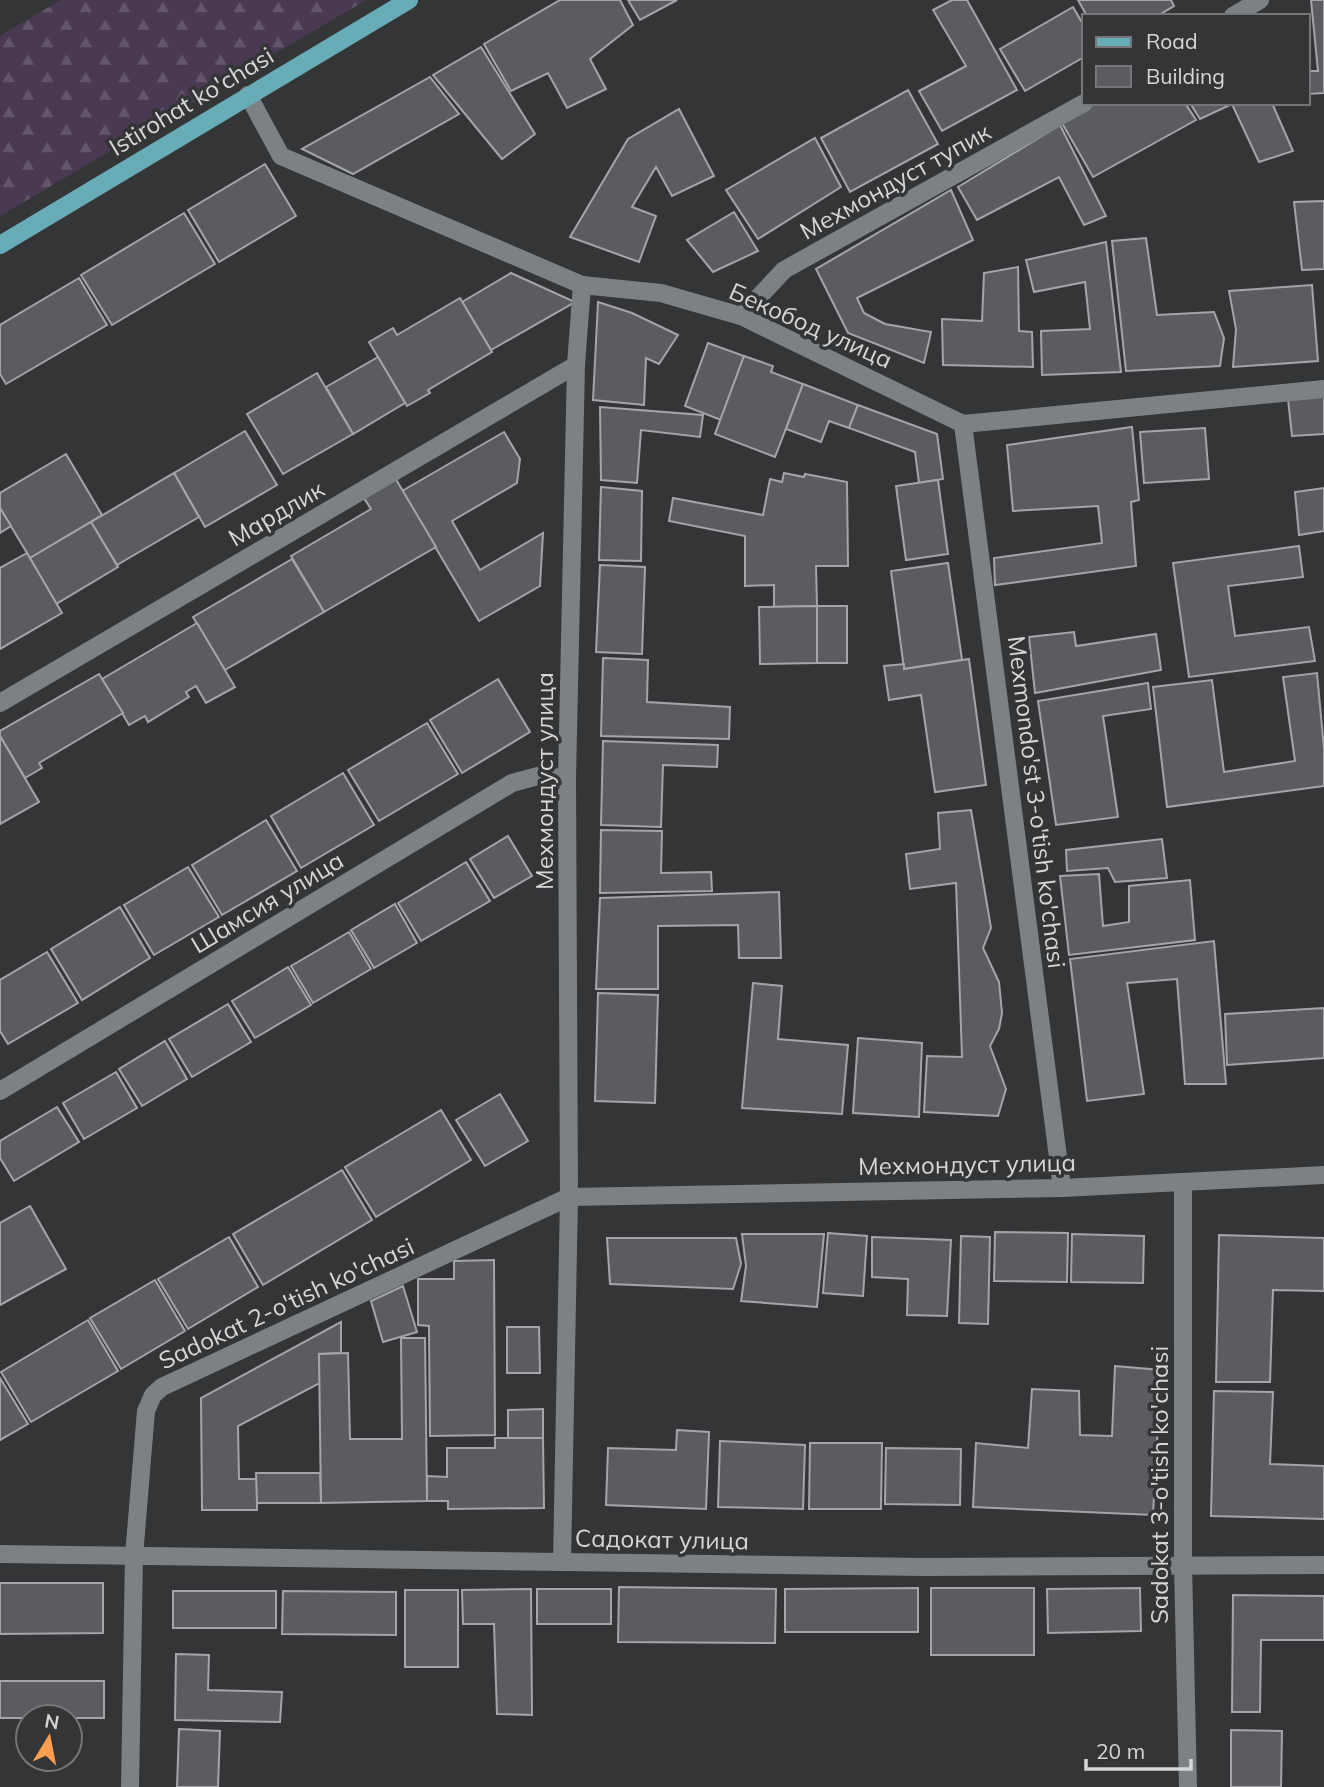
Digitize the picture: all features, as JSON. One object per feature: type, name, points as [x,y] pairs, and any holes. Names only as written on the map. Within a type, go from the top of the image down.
[{"type":"main road","name":"Istirohat ko'chasi","points":[[0,245],[409,0]]},
{"type":"street","points":[[1236,14],[1260,0]]},
{"type":"street","name":"Бекобод улица","points":[[248,95],[281,156],[582,285],[662,293],[741,316],[963,424]]},
{"type":"street","name":"Мехмондуст тупик","points":[[741,316],[784,270],[1082,104]]},
{"type":"street","name":"Мехмондуст улица","points":[[562,1562],[569,1196],[567,778],[576,365],[582,285]]},
{"type":"street","name":"Мардлик","points":[[0,702],[576,365]]},
{"type":"street","points":[[963,424],[1324,389]]},
{"type":"street","name":"Mexmondo'st 3-o'tish ko'chasi","points":[[963,424],[1062,1188]]},
{"type":"street","name":"Шамсия улица","points":[[0,1091],[512,783],[538,776],[567,778]]},
{"type":"street","name":"Мехмондуст улица","points":[[569,1196],[1062,1188],[1324,1175]]},
{"type":"street","name":"Sadokat 3-o'tish ko'chasi","points":[[1183,1182],[1183,1566],[1188,1787]]},
{"type":"street","name":"Sadokat 2-o'tish ko'chasi","points":[[130,1787],[134,1556],[146,1411],[153,1395],[162,1387],[569,1196]]},
{"type":"street","name":"Садокат улица","points":[[0,1554],[924,1567],[1324,1565]]},
{"type":"green space","points":[[61,0],[366,0],[0,216],[0,36]]},
{"type":"building","points":[[560,0],[620,0],[633,25],[590,59],[606,89],[567,108],[548,73],[511,91],[484,44]]},
{"type":"building","points":[[628,0],[677,0],[640,20]]},
{"type":"building","points":[[952,0],[967,0],[1017,90],[942,131],[919,91],[966,66],[933,10]]},
{"type":"building","points":[[1078,0],[1171,0],[1174,6],[1160,14],[1086,14]]},
{"type":"building","points":[[1311,0],[1324,0],[1324,93],[1310,94],[1310,71],[1318,71]]},
{"type":"building","points":[[1073,7],[1082,23],[1082,58],[1025,91],[1000,49]]},
{"type":"building","points":[[481,47],[535,134],[502,159],[433,75]]},
{"type":"building","points":[[430,77],[459,114],[353,174],[302,149]]},
{"type":"building","points":[[908,90],[938,144],[850,192],[821,138]]},
{"type":"building","points":[[1093,105],[1186,105],[1196,120],[1093,177],[1062,123]]},
{"type":"building","points":[[1191,105],[1230,105],[1200,119]]},
{"type":"building","points":[[1232,105],[1273,105],[1293,151],[1259,162]]},
{"type":"building","points":[[679,109],[714,176],[672,196],[656,167],[632,207],[656,216],[639,262],[570,237],[628,139]]},
{"type":"building","points":[[1060,125],[1106,216],[1084,225],[1059,177],[977,220],[958,187]]},
{"type":"building","points":[[815,138],[841,187],[758,239],[726,190]]},
{"type":"building","points":[[265,164],[296,216],[219,262],[188,210]]},
{"type":"building","points":[[951,190],[973,240],[857,298],[864,313],[885,324],[931,332],[924,363],[848,333],[816,269]]},
{"type":"building","points":[[1324,201],[1324,269],[1302,270],[1294,202]]},
{"type":"building","points":[[734,212],[758,251],[713,272],[687,240]]},
{"type":"building","points":[[184,213],[215,264],[112,325],[81,275]]},
{"type":"building","points":[[1146,238],[1157,315],[1214,312],[1224,338],[1220,366],[1126,371],[1112,241]]},
{"type":"building","points":[[1106,242],[1121,372],[1042,375],[1041,331],[1090,329],[1085,282],[1034,292],[1026,260]]},
{"type":"building","points":[[1018,267],[1019,331],[1032,332],[1033,367],[943,365],[942,319],[982,321],[984,273]]},
{"type":"building","points":[[511,273],[575,302],[491,350],[462,302]]},
{"type":"building","points":[[79,278],[107,325],[6,384],[0,374],[0,325]]},
{"type":"building","points":[[1312,285],[1318,361],[1233,367],[1236,329],[1229,291]]},
{"type":"building","points":[[460,298],[492,352],[428,390],[430,393],[407,406],[369,342],[393,328],[397,335]]},
{"type":"building","points":[[598,302],[632,313],[678,335],[659,364],[646,358],[644,405],[593,400]]},
{"type":"building","points":[[708,343],[744,356],[721,420],[685,406]]},
{"type":"building","points":[[744,356],[773,366],[771,372],[803,384],[775,457],[715,434]]},
{"type":"building","points":[[378,357],[405,403],[353,434],[326,387]]},
{"type":"building","points":[[317,373],[353,434],[283,474],[247,414]]},
{"type":"building","points":[[803,384],[858,405],[849,428],[829,421],[821,442],[786,429]]},
{"type":"building","points":[[1324,395],[1324,434],[1292,436],[1288,399]]},
{"type":"building","points":[[858,405],[937,434],[943,479],[919,483],[915,452],[849,428]]},
{"type":"building","points":[[600,407],[703,415],[700,437],[641,430],[637,483],[601,480]]},
{"type":"building","points":[[1132,427],[1139,500],[1131,502],[1136,566],[995,585],[994,558],[1102,543],[1098,506],[1013,511],[1007,445]]},
{"type":"building","points":[[1205,428],[1209,479],[1144,483],[1140,432]]},
{"type":"building","points":[[245,431],[277,485],[205,527],[174,473]]},
{"type":"building","points":[[504,432],[520,459],[517,483],[452,521],[480,570],[543,533],[540,586],[479,621],[402,491]]},
{"type":"building","points":[[66,454],[102,515],[30,558],[0,508],[0,493]]},
{"type":"building","points":[[174,473],[199,517],[117,565],[91,522]]},
{"type":"building","points":[[784,473],[847,482],[848,566],[816,566],[817,606],[774,607],[774,585],[745,586],[745,536],[669,521],[673,498],[763,515],[770,479],[782,482]]},
{"type":"building","points":[[394,476],[436,547],[324,612],[291,556],[371,509],[362,495]]},
{"type":"building","points":[[938,480],[948,554],[906,560],[896,486]]},
{"type":"building","points":[[601,487],[642,491],[641,561],[599,560]]},
{"type":"building","points":[[1324,488],[1324,531],[1299,535],[1295,492]]},
{"type":"building","points":[[0,508],[11,526],[0,533]]},
{"type":"building","points":[[91,522],[118,567],[56,604],[30,558]]},
{"type":"building","points":[[1299,546],[1303,577],[1228,586],[1235,636],[1309,627],[1315,661],[1189,677],[1173,563]]},
{"type":"building","points":[[27,553],[62,613],[0,649],[0,568]]},
{"type":"building","points":[[292,559],[324,612],[225,670],[193,617]]},
{"type":"building","points":[[948,563],[962,660],[904,669],[891,571]]},
{"type":"building","points":[[600,565],[645,567],[642,654],[596,652]]},
{"type":"building","points":[[817,606],[847,606],[847,663],[817,663]]},
{"type":"building","points":[[817,606],[817,663],[760,664],[759,607]]},
{"type":"building","points":[[197,623],[235,687],[206,703],[196,686],[186,692],[189,697],[148,722],[145,716],[129,725],[102,679]]},
{"type":"building","points":[[1074,632],[1076,646],[1156,634],[1161,670],[1035,693],[1029,637]]},
{"type":"building","points":[[603,658],[648,660],[647,702],[730,707],[729,739],[601,736]]},
{"type":"building","points":[[969,659],[986,785],[935,792],[921,695],[889,700],[884,666],[904,664],[904,669]]},
{"type":"building","points":[[1317,673],[1324,749],[1324,786],[1167,807],[1153,687],[1212,680],[1224,772],[1295,761],[1283,677]]},
{"type":"building","points":[[99,674],[123,713],[39,763],[42,768],[25,778],[0,736],[0,731]]},
{"type":"building","points":[[498,679],[530,732],[462,773],[430,720]]},
{"type":"building","points":[[1148,683],[1151,709],[1103,716],[1118,817],[1056,825],[1038,701]]},
{"type":"building","points":[[427,723],[458,774],[379,821],[348,770]]},
{"type":"building","points":[[0,736],[39,802],[0,824]]},
{"type":"building","points":[[603,741],[718,745],[717,767],[663,765],[661,827],[601,825]]},
{"type":"building","points":[[343,773],[374,825],[301,868],[271,816]]},
{"type":"building","points":[[971,810],[991,928],[983,948],[999,982],[1002,1013],[999,1029],[990,1046],[1006,1089],[998,1116],[924,1112],[927,1056],[962,1057],[956,883],[910,889],[906,854],[940,849],[938,813]]},
{"type":"building","points":[[266,820],[297,871],[222,915],[192,865]]},
{"type":"building","points":[[601,830],[662,831],[661,873],[711,872],[712,891],[600,893]]},
{"type":"building","points":[[508,836],[532,876],[494,898],[470,859]]},
{"type":"building","points":[[1162,839],[1167,878],[1115,882],[1108,868],[1067,871],[1066,850]]},
{"type":"building","points":[[466,862],[490,901],[421,941],[398,903]]},
{"type":"building","points":[[188,867],[219,917],[154,955],[124,905]]},
{"type":"building","points":[[1099,874],[1103,926],[1129,922],[1129,886],[1190,880],[1195,940],[1069,955],[1060,876]]},
{"type":"building","points":[[779,892],[781,958],[739,958],[738,925],[658,926],[658,989],[596,989],[600,898]]},
{"type":"building","points":[[395,904],[417,943],[374,968],[351,930]]},
{"type":"building","points":[[120,907],[150,958],[82,1000],[51,949]]},
{"type":"building","points":[[349,932],[371,969],[313,1003],[291,966]]},
{"type":"building","points":[[1214,941],[1226,1084],[1185,1084],[1177,979],[1127,983],[1144,1094],[1087,1101],[1070,959]]},
{"type":"building","points":[[47,952],[78,1003],[8,1044],[0,1031],[0,980]]},
{"type":"building","points":[[288,967],[311,1005],[255,1038],[232,1001]]},
{"type":"building","points":[[753,983],[782,986],[778,1039],[848,1045],[842,1114],[742,1108]]},
{"type":"building","points":[[598,993],[658,995],[655,1103],[595,1101]]},
{"type":"building","points":[[228,1004],[251,1042],[192,1077],[169,1039]]},
{"type":"building","points":[[1324,1008],[1324,1058],[1227,1065],[1225,1014]]},
{"type":"building","points":[[858,1038],[922,1043],[919,1117],[853,1113]]},
{"type":"building","points":[[165,1041],[187,1079],[142,1106],[119,1069]]},
{"type":"building","points":[[116,1072],[137,1108],[84,1139],[63,1103]]},
{"type":"building","points":[[500,1094],[528,1141],[485,1166],[456,1120]]},
{"type":"building","points":[[57,1107],[79,1142],[14,1181],[0,1158],[0,1141]]},
{"type":"building","points":[[441,1110],[471,1160],[376,1217],[345,1167]]},
{"type":"building","points":[[342,1170],[372,1220],[263,1285],[233,1234]]},
{"type":"building","points":[[30,1206],[66,1269],[0,1305],[0,1223]]},
{"type":"building","points":[[995,1232],[1068,1233],[1067,1282],[994,1281]]},
{"type":"building","points":[[828,1233],[867,1236],[863,1296],[823,1293]]},
{"type":"building","points":[[742,1234],[824,1234],[817,1307],[741,1301],[746,1266]]},
{"type":"building","points":[[1072,1234],[1144,1236],[1143,1283],[1071,1282]]},
{"type":"building","points":[[1219,1235],[1324,1238],[1324,1291],[1273,1290],[1270,1382],[1216,1382]]},
{"type":"building","points":[[961,1236],[990,1237],[988,1324],[959,1323]]},
{"type":"building","points":[[229,1237],[258,1287],[188,1329],[158,1279]]},
{"type":"building","points":[[872,1237],[951,1240],[947,1316],[907,1315],[908,1279],[872,1277]]},
{"type":"building","points":[[607,1238],[736,1238],[741,1264],[733,1289],[610,1284]]},
{"type":"building","points":[[494,1260],[495,1435],[430,1436],[429,1326],[418,1325],[418,1279],[454,1279],[454,1261]]},
{"type":"building","points":[[155,1280],[185,1331],[121,1369],[90,1318]]},
{"type":"building","points":[[403,1286],[417,1332],[383,1342],[371,1301]]},
{"type":"building","points":[[88,1320],[118,1371],[31,1422],[1,1372]]},
{"type":"building","points":[[341,1322],[341,1353],[319,1354],[320,1383],[238,1426],[239,1479],[257,1479],[257,1510],[202,1510],[201,1398]]},
{"type":"building","points":[[507,1327],[539,1327],[540,1373],[507,1373]]},
{"type":"building","points":[[401,1338],[425,1338],[427,1501],[321,1503],[319,1354],[348,1353],[350,1439],[402,1439]]},
{"type":"building","points":[[1115,1366],[1161,1370],[1153,1515],[973,1507],[976,1443],[1028,1448],[1032,1389],[1079,1391],[1080,1435],[1112,1436]]},
{"type":"building","points":[[0,1378],[28,1424],[0,1440]]},
{"type":"building","points":[[1214,1391],[1273,1392],[1270,1464],[1324,1466],[1324,1519],[1211,1516]]},
{"type":"building","points":[[543,1409],[543,1438],[508,1438],[508,1410]]},
{"type":"building","points":[[677,1430],[709,1432],[706,1509],[606,1505],[608,1448],[676,1450]]},
{"type":"building","points":[[495,1438],[543,1438],[544,1508],[448,1509],[448,1501],[427,1501],[427,1476],[447,1477],[447,1448],[495,1448]]},
{"type":"building","points":[[720,1441],[805,1445],[803,1509],[718,1507]]},
{"type":"building","points":[[810,1443],[882,1443],[881,1509],[809,1509]]},
{"type":"building","points":[[886,1448],[961,1449],[960,1505],[885,1504]]},
{"type":"building","points":[[256,1473],[320,1473],[321,1503],[257,1503]]},
{"type":"building","points":[[0,1583],[103,1583],[103,1633],[0,1634]]},
{"type":"building","points":[[619,1587],[776,1589],[775,1643],[618,1642]]},
{"type":"building","points":[[918,1588],[918,1632],[785,1632],[785,1589]]},
{"type":"building","points":[[931,1588],[1034,1588],[1034,1655],[931,1655]]},
{"type":"building","points":[[1140,1588],[1141,1631],[1048,1633],[1047,1589]]},
{"type":"building","points":[[531,1589],[532,1715],[497,1714],[494,1624],[463,1624],[462,1590]]},
{"type":"building","points":[[537,1589],[611,1589],[611,1624],[537,1624]]},
{"type":"building","points":[[405,1590],[458,1590],[458,1667],[405,1667]]},
{"type":"building","points":[[173,1591],[276,1591],[276,1628],[173,1628]]},
{"type":"building","points":[[283,1591],[396,1592],[396,1635],[282,1634]]},
{"type":"building","points":[[1233,1595],[1324,1596],[1324,1640],[1261,1640],[1260,1712],[1232,1712]]},
{"type":"building","points":[[176,1654],[209,1655],[208,1690],[282,1692],[280,1722],[175,1720]]},
{"type":"building","points":[[0,1681],[104,1681],[104,1718],[84,1718],[84,1703],[14,1703],[14,1718],[0,1718]]},
{"type":"building","points":[[179,1729],[220,1731],[218,1787],[177,1787]]},
{"type":"building","points":[[1231,1730],[1282,1731],[1281,1787],[1231,1787]]}]
